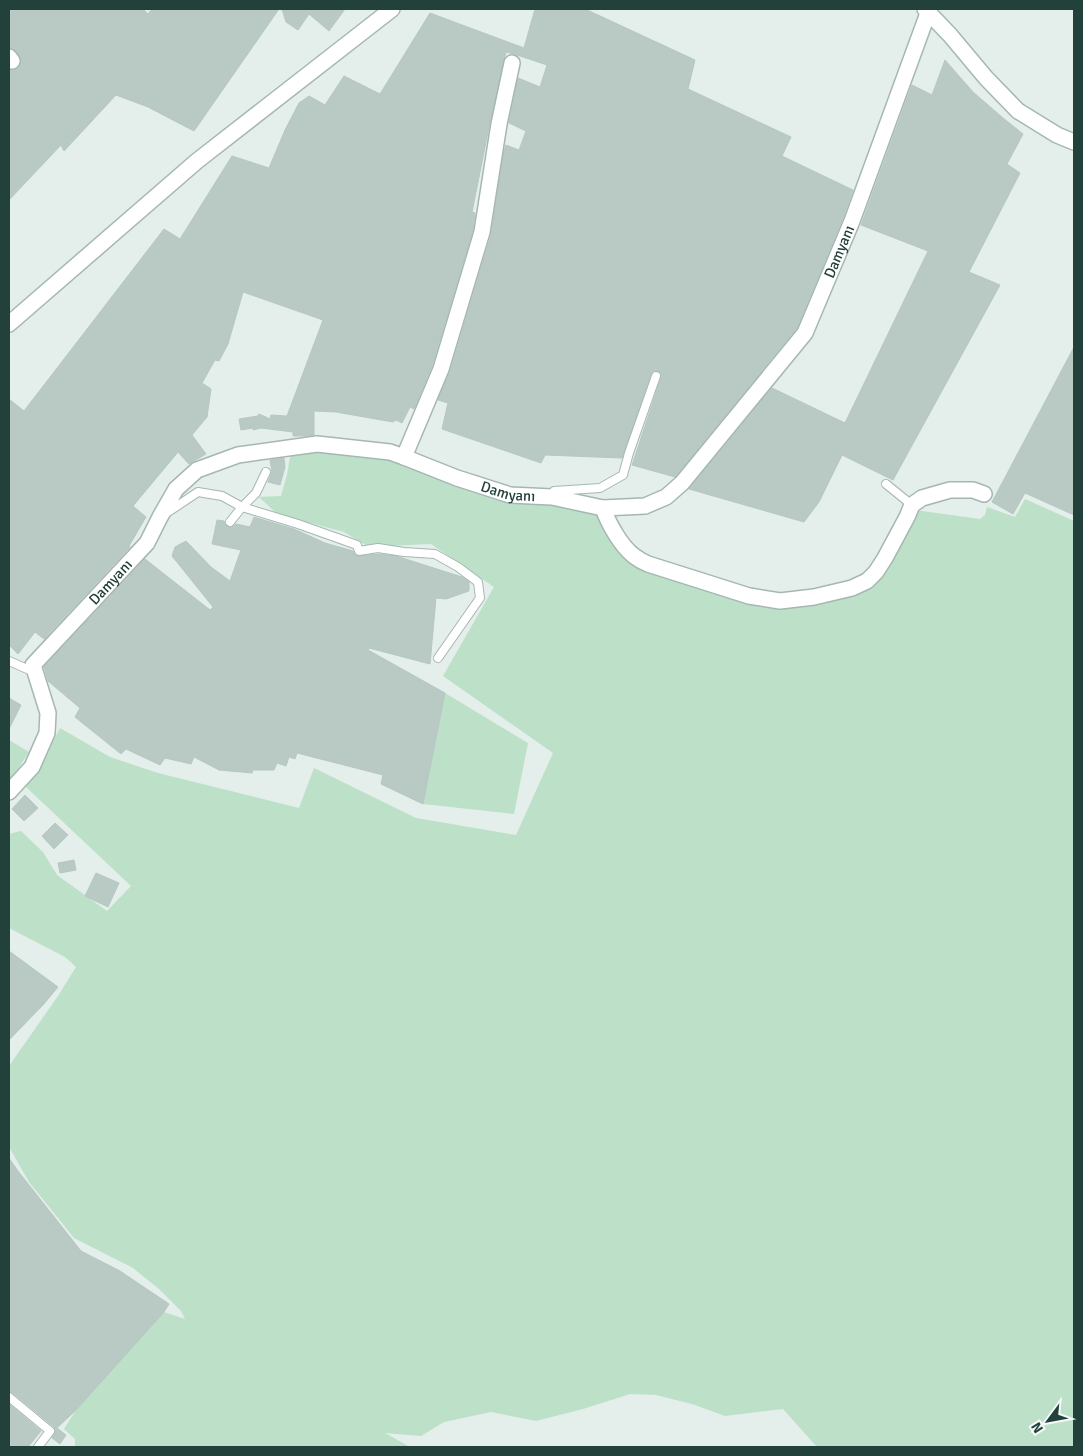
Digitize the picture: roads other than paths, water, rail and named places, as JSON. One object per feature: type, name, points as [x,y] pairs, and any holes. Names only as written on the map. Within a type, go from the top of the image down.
[{"type":"street","points":[[9,324],[197,161],[392,9]]},
{"type":"street","points":[[925,10],[1018,111],[1057,135],[1074,142]]},
{"type":"street","name":"Damyanı","points":[[35,672],[33,665],[147,543],[176,489],[197,470],[238,455],[317,444],[390,452],[457,478],[510,494],[552,497],[603,508],[645,506],[666,497],[682,483],[805,333],[852,221],[925,10]]},
{"type":"street","points":[[404,457],[440,368],[482,232],[499,124],[512,62]]},
{"type":"street","points":[[603,508],[605,516],[624,546],[635,557],[648,564],[749,596],[780,601],[814,597],[852,588],[867,581],[876,572],[885,558],[912,505],[922,498],[950,490],[973,490],[984,494]]},
{"type":"street","points":[[9,792],[32,767],[47,733],[48,713],[35,672]]},
{"type":"lane","points":[[552,497],[554,491],[600,488],[623,475],[656,376]]},
{"type":"lane","points":[[230,522],[256,493],[266,472]]},
{"type":"lane","points":[[886,484],[912,505]]},
{"type":"lane","points":[[160,517],[198,492],[222,496],[242,507],[338,538],[357,545],[359,551],[378,548],[434,554],[458,567],[478,582],[480,598],[438,658]]},
{"type":"lane","points":[[9,660],[35,672]]},
{"type":"lane","points":[[9,1398],[50,1431],[38,1447]]}]
